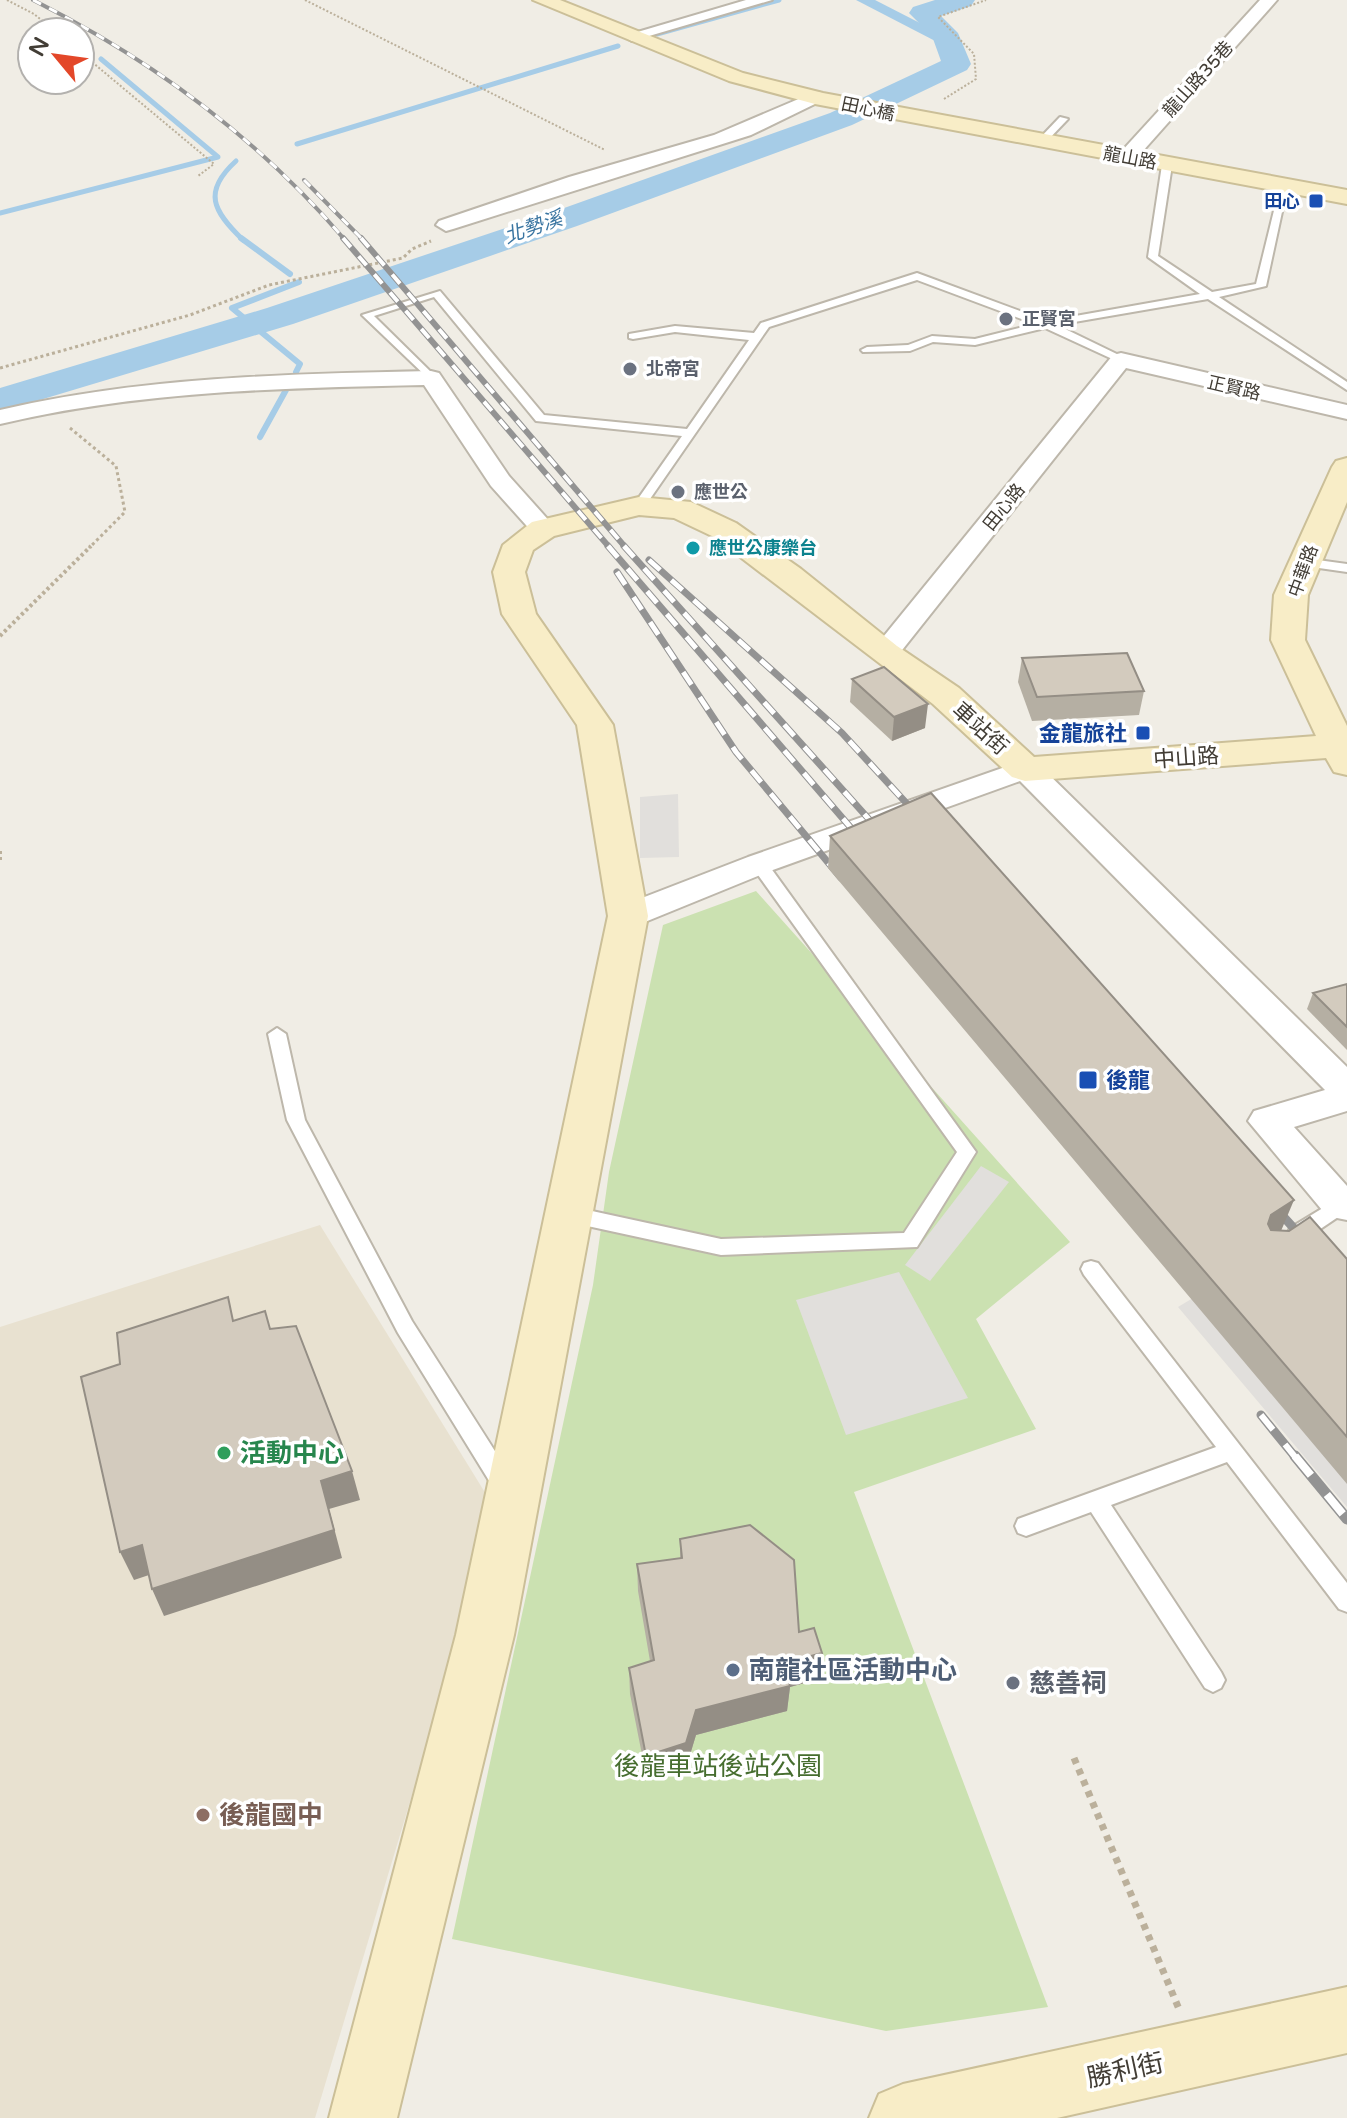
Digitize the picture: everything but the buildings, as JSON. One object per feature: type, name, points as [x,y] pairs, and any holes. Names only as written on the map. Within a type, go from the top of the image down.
[{"type":"street","points":[[543,0],[736,77],[819,98]]},
{"type":"street","points":[[632,36],[764,0]]},
{"type":"street","name":"龍山路35巷","points":[[1127,157],[1269,0]]},
{"type":"street","points":[[443,231],[551,188],[694,148],[748,129],[819,98]]},
{"type":"street","name":"田心橋","points":[[819,98],[913,118]]},
{"type":"street","name":"龍山路","points":[[913,118],[1347,197]]},
{"type":"street","name":"正賢路","points":[[1121,360],[1347,412]]},
{"type":"street","name":"田心路","points":[[885,653],[1121,360]]},
{"type":"street","points":[[0,417],[117,391],[239,383],[431,378],[500,481],[543,529],[519,545],[509,572],[519,614],[595,725],[628,916],[485,1635],[363,2118]]},
{"type":"street","name":"中華路","points":[[1343,751],[1288,640],[1291,595],[1347,467]]},
{"type":"street","name":"車站街","points":[[543,529],[639,506],[680,509],[725,530],[946,696],[1025,769],[1347,1089]]},
{"type":"street","name":"中山路","points":[[1025,769],[1343,751]]},
{"type":"street","points":[[628,916],[759,864],[1025,769]]},
{"type":"street","points":[[1344,1205],[1267,1121],[1347,1097]]},
{"type":"street","name":"勝利街","points":[[903,2118],[1341,2024]]},
{"type":"lane","points":[[1042,141],[1063,119]]},
{"type":"lane","points":[[1167,165],[1153,257],[1347,387]]},
{"type":"lane","points":[[867,350],[910,348],[932,339],[975,342],[1046,324],[1261,286],[1285,186]]},
{"type":"lane","points":[[639,506],[765,325],[917,276],[1046,324],[1121,360]]},
{"type":"lane","points":[[431,378],[367,315],[436,293],[540,418],[690,433]]},
{"type":"lane","points":[[633,336],[675,329],[756,337]]},
{"type":"lane","points":[[1303,562],[1347,568]]},
{"type":"lane","points":[[569,1214],[721,1247],[910,1241],[967,1152],[759,864]]},
{"type":"lane","points":[[277,1034],[296,1120],[405,1327],[512,1498]]},
{"type":"lane","points":[[1280,1245],[1344,1205]]},
{"type":"lane","points":[[1091,1269],[1347,1601]]},
{"type":"lane","points":[[1026,1526],[1232,1451]]},
{"type":"lane","points":[[1096,1501],[1213,1680]]},
{"type":"path","points":[[7,0],[36,16]]},
{"type":"path","points":[[305,0],[604,150]]},
{"type":"path","points":[[944,99],[976,79],[974,54],[938,17],[986,0]]},
{"type":"path","points":[[96,65],[208,157],[214,164],[198,176]]},
{"type":"path","points":[[0,368],[190,315],[269,285],[403,258],[412,249],[443,231]]},
{"type":"path","points":[[0,636],[125,512],[116,466],[43,405]]},
{"type":"path","points":[[0,851],[0,860]]},
{"type":"path","points":[[1074,1758],[1198,2054]]},
{"type":"shaded area","points":[[678,794],[679,857],[640,858],[640,797]]},
{"type":"shaded area","points":[[981,1166],[1009,1182],[930,1281],[905,1265]]},
{"type":"shaded area","name":"後龍國中","points":[[320,1225],[497,1512],[315,2118],[0,2118],[0,1327]]},
{"type":"shaded area","points":[[1268,1253],[1347,1336],[1347,1507],[1178,1307]]},
{"type":"shaded area","points":[[899,1272],[968,1398],[846,1435],[796,1300]]},
{"type":"green space","name":"後龍車站後站公園","points":[[756,891],[1070,1242],[976,1319],[1036,1429],[854,1492],[1048,2007],[886,2031],[452,1939],[593,1285],[609,1172],[663,925]]},
{"type":"waterway","points":[[657,34],[779,0]]},
{"type":"waterway","points":[[863,0],[947,41]]},
{"type":"waterway","name":"北勢溪","points":[[0,400],[280,316],[565,219],[841,119],[957,64],[944,33],[922,13],[962,0]]},
{"type":"waterway","points":[[297,144],[618,46]]},
{"type":"waterway","points":[[0,213],[218,157],[101,59]]},
{"type":"waterway","points":[[236,161],[225,172],[215,192],[224,220],[241,238]]},
{"type":"waterway","points":[[241,238],[290,274]]},
{"type":"waterway","points":[[296,372],[300,364],[232,308],[299,282]]},
{"type":"waterway","points":[[260,437],[286,390]]},
{"type":"railway","points":[[33,0],[120,48],[201,104],[276,168],[345,240]]},
{"type":"railway","points":[[304,180],[363,240]]},
{"type":"railway","points":[[343,238],[610,548]]},
{"type":"railway","points":[[361,238],[626,548]]},
{"type":"railway","points":[[608,546],[864,843]]},
{"type":"railway","points":[[624,546],[884,836]]},
{"type":"railway","points":[[649,560],[842,733],[921,819]]},
{"type":"railway","points":[[617,572],[736,752],[841,878]]},
{"type":"railway","points":[[1271,1203],[1309,1245]]},
{"type":"railway","points":[[1261,1415],[1296,1458]]},
{"type":"railway","points":[[1295,1456],[1347,1519]]},
{"type":"place","name":"田心","points":[[1316,201]]},
{"type":"place","name":"正賢宮","points":[[1006,319]]},
{"type":"place","name":"北帝宮","points":[[630,369]]},
{"type":"place","name":"應世公","points":[[678,492]]},
{"type":"place","name":"應世公康樂台","points":[[693,548]]},
{"type":"place","name":"金龍旅社","points":[[1143,733]]},
{"type":"place","name":"後龍","points":[[1088,1080]]},
{"type":"place","name":"活動中心","points":[[224,1453]]},
{"type":"place","name":"南龍社區活動中心","points":[[733,1670]]},
{"type":"place","name":"慈善祠","points":[[1013,1683]]},
{"type":"place","name":"後龍國中","points":[[203,1815]]}]
